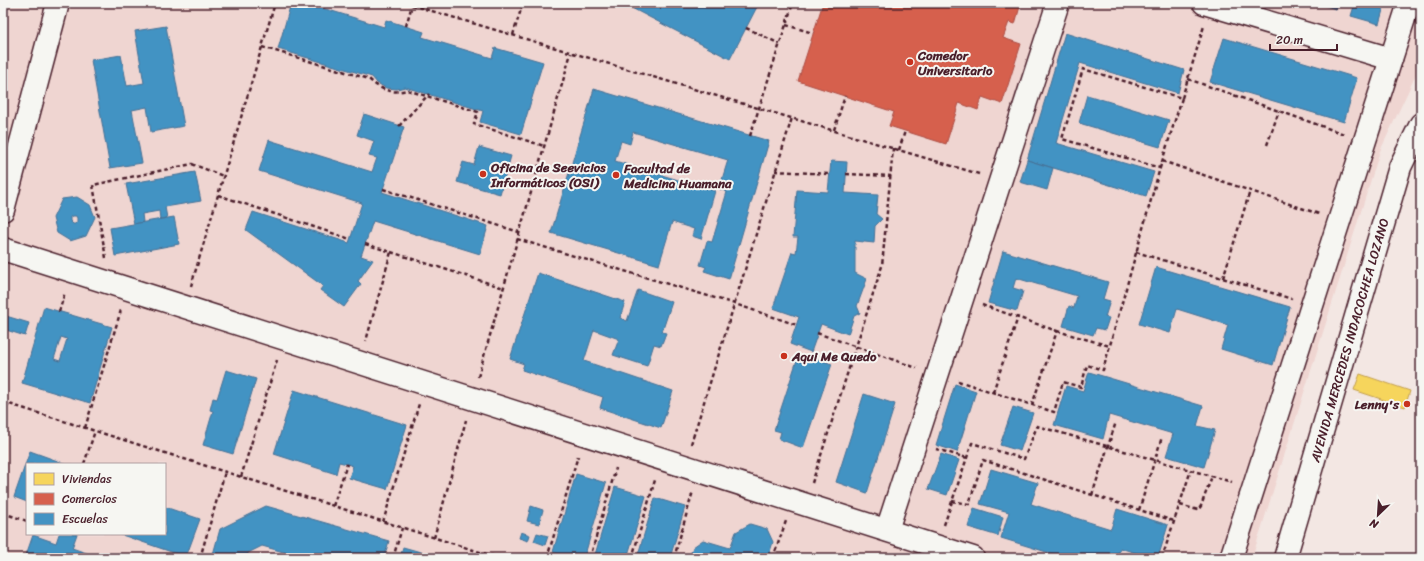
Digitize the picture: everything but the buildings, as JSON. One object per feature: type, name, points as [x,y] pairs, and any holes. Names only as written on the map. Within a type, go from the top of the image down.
[{"type":"street","points":[[3,210],[58,3]]},
{"type":"street","points":[[887,530],[1058,3]]},
{"type":"street","points":[[1231,558],[1409,3]]},
{"type":"street","points":[[1207,4],[1391,59]]},
{"type":"street","name":"AVENIDA MERCEDES INDACOCHEA LOZANO","points":[[1285,558],[1400,167],[1421,124]]},
{"type":"street","points":[[3,249],[974,558]]},
{"type":"path","points":[[185,307],[275,3]]},
{"type":"path","points":[[405,3],[1000,180]]},
{"type":"path","points":[[513,35],[523,3]]},
{"type":"path","points":[[750,136],[794,3]]},
{"type":"path","points":[[818,333],[937,375],[1054,412],[1063,382],[1081,387],[1087,365],[1103,370],[1162,161],[1188,79],[1207,4]]},
{"type":"path","points":[[406,26],[412,5]]},
{"type":"path","points":[[786,25],[813,33]]},
{"type":"path","points":[[746,28],[780,44]]},
{"type":"path","points":[[262,46],[369,79],[375,85],[386,91],[398,92],[407,90],[428,95],[478,112],[474,124],[544,146]]},
{"type":"path","points":[[434,538],[472,398],[571,52]]},
{"type":"path","points":[[1160,168],[1062,139],[1082,69],[1182,98]]},
{"type":"path","points":[[1188,79],[1364,141]]},
{"type":"path","points":[[399,126],[428,95]]},
{"type":"path","points":[[834,130],[845,96]]},
{"type":"path","points":[[1267,145],[1279,111]]},
{"type":"path","points":[[674,558],[692,468],[734,304],[792,118]]},
{"type":"path","points":[[899,150],[905,131]]},
{"type":"path","points":[[773,558],[799,502],[856,346],[882,266],[893,148]]},
{"type":"path","points":[[1162,161],[1339,220]]},
{"type":"path","points":[[86,428],[119,286],[93,185],[192,164],[223,176]]},
{"type":"path","points":[[775,171],[830,174]]},
{"type":"path","points":[[846,174],[891,176]]},
{"type":"path","points":[[383,189],[519,232]]},
{"type":"path","points":[[1223,278],[1250,191]]},
{"type":"path","points":[[218,195],[350,239]]},
{"type":"path","points":[[517,239],[734,304],[797,325]]},
{"type":"path","points":[[365,244],[504,288]]},
{"type":"path","points":[[360,363],[391,252]]},
{"type":"path","points":[[1136,252],[1312,305]]},
{"type":"path","points":[[962,298],[1110,346]]},
{"type":"path","points":[[993,392],[1018,317]]},
{"type":"path","points":[[1032,404],[1057,330]]},
{"type":"path","points":[[241,477],[284,338]]},
{"type":"path","points":[[383,522],[426,384]]},
{"type":"path","points":[[3,402],[499,558]]},
{"type":"path","points":[[3,419],[8,404]]},
{"type":"path","points":[[1092,495],[1116,422]]},
{"type":"path","points":[[1174,521],[983,460],[969,504],[952,501],[972,443],[1024,459],[1037,426],[1253,488]]},
{"type":"path","points":[[84,463],[95,431]]},
{"type":"path","points":[[547,558],[584,434]]},
{"type":"path","points":[[1139,510],[1162,437]]},
{"type":"path","points":[[915,443],[967,458]]},
{"type":"path","points":[[590,558],[622,446]]},
{"type":"path","points":[[632,558],[662,459]]},
{"type":"path","points":[[333,506],[346,464]]},
{"type":"path","points":[[1162,558],[1191,470]]},
{"type":"path","points":[[200,558],[225,472]]},
{"type":"path","points":[[1180,505],[1198,510],[1201,506],[1212,476]]},
{"type":"path","points":[[3,513],[26,521]]},
{"type":"path","points":[[393,558],[402,528]]},
{"type":"shaded area","points":[[3,3],[1421,3],[1421,64],[1380,151],[1252,558],[3,558]]},
{"type":"place","name":"Comedor Universitario","points":[[910,62]]},
{"type":"place","name":"Oficina de Seevicios Informáticos (OSI)","points":[[483,174]]},
{"type":"place","name":"Facultad de Medicina Huamana","points":[[616,175]]},
{"type":"place","name":"Aqui Me Quedo","points":[[784,356]]},
{"type":"place","name":"Lenny's","points":[[1407,404]]}]
